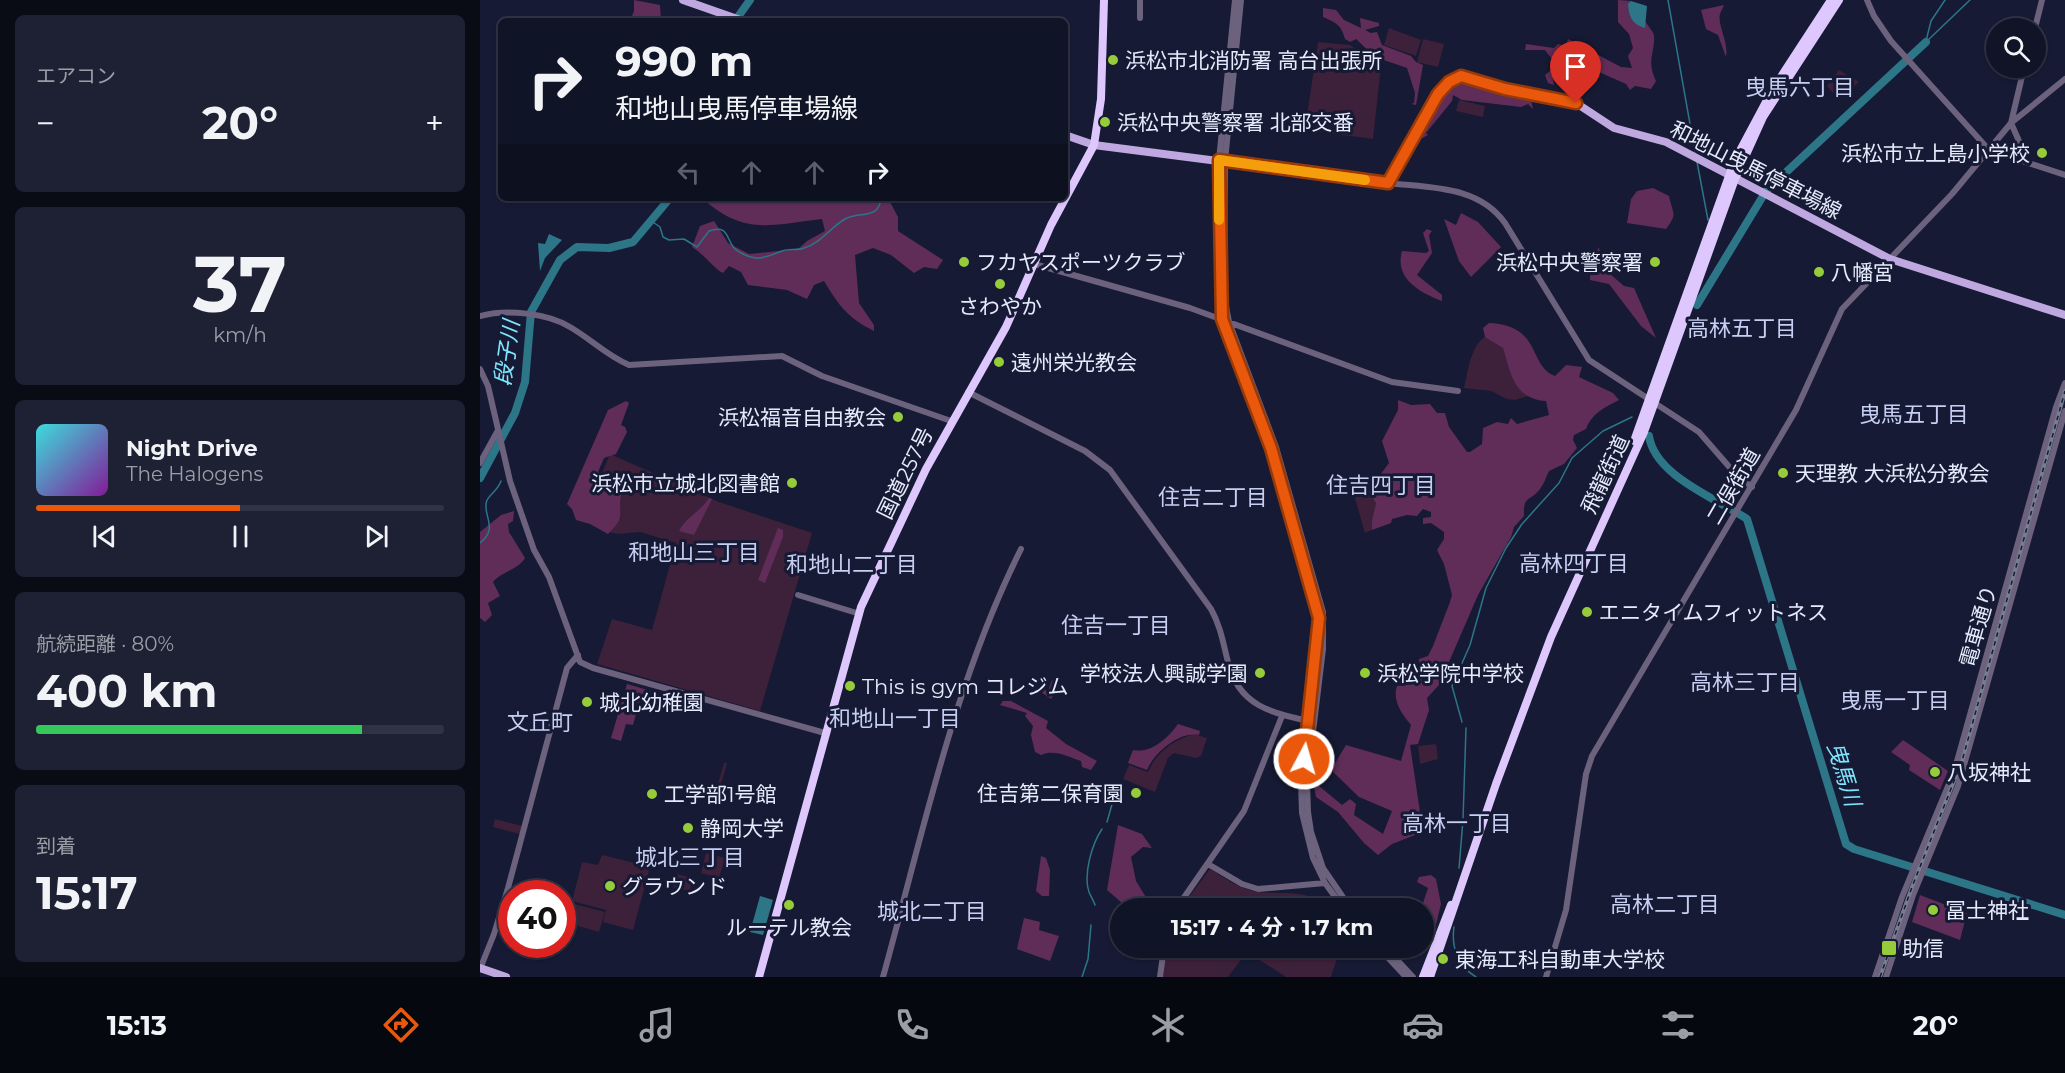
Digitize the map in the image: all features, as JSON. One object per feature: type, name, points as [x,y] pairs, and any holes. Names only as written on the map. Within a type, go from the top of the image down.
[{"type":"highway","name":"国道257号","points":[[1068,197],[1094,145],[1101,99],[1104,0]]},
{"type":"highway","name":"飛龍街道","points":[[1423,977],[1458,887],[1492,783],[1557,613],[1652,400],[1732,176],[1761,110],[1831,0]]},
{"type":"highway","name":"飛龍街道","points":[[1732,176],[1763,117],[1839,0]]},
{"type":"highway","name":"国道257号","points":[[759,977],[825,733],[860,614],[881,563],[951,421],[1006,327],[1066,201]]},
{"type":"highway","name":"飛龍街道","points":[[1430,977],[1496,784],[1551,637],[1644,432],[1652,400]]},
{"type":"main road","points":[[683,0],[734,18]]},
{"type":"main road","name":"和地山曳馬停車場線","points":[[1388,183],[1438,94],[1449,82],[1461,76],[1505,89],[1576,103],[1614,128],[1666,142],[1890,259],[2065,315]]},
{"type":"main road","points":[[1068,136],[1094,145],[1388,183]]},
{"type":"main road","points":[[480,968],[506,977]]},
{"type":"street","points":[[1140,0],[1140,18]]},
{"type":"street","points":[[1235,0],[1222,160],[1226,320],[1276,447],[1323,612],[1323,649],[1301,782],[1302,813],[1305,834],[1325,883],[1336,898]]},
{"type":"street","points":[[1222,160],[1241,0]]},
{"type":"street","points":[[1867,0],[1874,16],[1907,60],[1989,150],[2065,175]]},
{"type":"street","points":[[2038,18],[2042,0]]},
{"type":"street","points":[[2016,159],[2019,141],[2012,123],[2023,78]]},
{"type":"street","name":"二俣街道","points":[[1546,977],[1566,910],[1586,774],[1592,756],[1660,637],[1737,513],[1804,395],[1842,309],[2012,123],[2065,79]]},
{"type":"street","points":[[1388,183],[1458,192],[1476,198],[1491,207],[1505,223],[1589,360],[1699,432],[1738,477],[1752,487]]},
{"type":"street","points":[[1034,264],[1226,320],[1392,382],[1458,391]]},
{"type":"street","points":[[480,316],[499,313],[526,315],[564,324],[610,356],[628,365],[655,365],[733,357],[782,356],[822,376],[951,421]]},
{"type":"street","points":[[480,369],[488,386],[502,449],[534,550],[549,577],[583,665],[825,733]]},
{"type":"street","name":"電車通り","points":[[1875,977],[1914,868],[1954,772],[2056,407],[2065,382]]},
{"type":"street","points":[[968,392],[1085,451],[1110,470],[1219,624],[1232,675],[1240,690],[1259,708],[1282,716],[1311,721]]},
{"type":"street","name":"電車通り","points":[[1886,977],[1922,871],[1958,786],[2065,411]]},
{"type":"street","points":[[480,463],[498,433]]},
{"type":"street","points":[[883,977],[963,693],[989,616],[1021,549]]},
{"type":"street","points":[[798,595],[860,614]]},
{"type":"street","points":[[480,968],[494,934],[508,888],[567,668],[578,655]]},
{"type":"street","points":[[1184,898],[1244,811],[1282,716]]},
{"type":"street","points":[[1311,721],[1306,795],[1311,832],[1327,874],[1343,898]]},
{"type":"street","points":[[1208,864],[1236,881],[1258,889],[1325,883]]},
{"type":"street","points":[[1160,977],[1163,958]]},
{"type":"street","points":[[1388,958],[1406,977]]},
{"type":"street","points":[[1395,958],[1413,977]]},
{"type":"shaded area","points":[[634,0],[660,5],[661,18],[631,18]]},
{"type":"shaded area","points":[[1618,0],[1631,1],[1654,35],[1651,62],[1656,81],[1651,89],[1635,86],[1630,90],[1626,84],[1574,61],[1563,61],[1561,64],[1575,78],[1574,81],[1562,79],[1564,74],[1558,70],[1553,79],[1554,85],[1548,83],[1545,75],[1551,70],[1554,62],[1545,50],[1525,50],[1526,44],[1554,48],[1558,44],[1566,46],[1568,39],[1621,67],[1632,68],[1628,56],[1633,48],[1629,34],[1618,22]]},
{"type":"shaded area","points":[[1631,1],[1647,6],[1645,28],[1632,19],[1628,4]]},
{"type":"shaded area","points":[[1724,5],[1720,14],[1720,23],[1726,46],[1726,57],[1718,35],[1706,29],[1701,10]]},
{"type":"shaded area","points":[[1323,8],[1336,10],[1344,20],[1361,28],[1360,18],[1379,23],[1379,26],[1365,30],[1371,33],[1377,32],[1382,45],[1411,56],[1423,65],[1416,105],[1411,104],[1414,103],[1415,93],[1407,68],[1375,57],[1356,39],[1350,42],[1345,39],[1342,30],[1337,25],[1323,17]]},
{"type":"shaded area","points":[[1389,28],[1421,40],[1416,56],[1384,45]]},
{"type":"shaded area","points":[[1423,39],[1444,44],[1438,67],[1417,62]]},
{"type":"shaded area","points":[[1318,42],[1350,45],[1381,66],[1373,139],[1313,131],[1306,122]]},
{"type":"shaded area","points":[[1839,70],[1859,82],[1839,100],[1827,86]]},
{"type":"shaded area","points":[[1457,79],[1530,96],[1533,109],[1528,104],[1521,107],[1462,100],[1453,95],[1452,101],[1426,133],[1428,135],[1419,140],[1419,135],[1437,99]]},
{"type":"shaded area","points":[[1459,100],[1485,106],[1483,117],[1456,111]]},
{"type":"shaded area","points":[[1653,188],[1669,196],[1673,217],[1666,229],[1627,223],[1631,199],[1637,191]]},
{"type":"shaded area","points":[[706,201],[890,201],[898,217],[898,231],[943,260],[937,269],[924,267],[914,273],[891,255],[873,248],[855,255],[859,303],[874,325],[874,331],[857,321],[845,310],[834,298],[824,281],[814,285],[807,299],[787,290],[748,285],[741,272],[729,266],[723,273],[692,247],[700,226],[714,221],[728,243],[749,254],[798,249],[825,231],[822,219],[759,225],[731,218]]},
{"type":"shaded area","points":[[1461,213],[1478,222],[1501,247],[1471,277],[1459,261],[1444,219],[1456,225]]},
{"type":"shaded area","points":[[1427,229],[1432,231],[1429,235],[1432,253],[1417,275],[1442,295],[1442,301],[1418,289],[1402,270],[1402,251],[1426,253],[1429,251],[1423,233]]},
{"type":"shaded area","points":[[549,234],[562,240],[545,258],[540,271],[538,243],[545,244]]},
{"type":"shaded area","points":[[1599,247],[1602,267],[1624,286],[1634,288],[1656,338],[1641,326],[1609,284],[1590,280],[1591,264]]},
{"type":"shaded area","points":[[1489,323],[1506,325],[1518,331],[1526,338],[1541,364],[1555,376],[1566,365],[1582,367],[1579,377],[1613,393],[1619,400],[1599,412],[1591,419],[1586,429],[1574,435],[1573,440],[1577,448],[1564,464],[1549,471],[1540,489],[1526,502],[1524,516],[1514,527],[1511,537],[1478,595],[1439,685],[1427,698],[1429,710],[1418,744],[1410,745],[1423,832],[1392,844],[1378,855],[1364,843],[1338,812],[1316,797],[1313,781],[1342,805],[1350,799],[1356,804],[1354,815],[1383,834],[1392,811],[1359,797],[1331,770],[1346,745],[1401,761],[1411,725],[1397,702],[1397,686],[1420,683],[1419,659],[1428,656],[1452,595],[1444,564],[1437,550],[1444,539],[1444,532],[1431,523],[1423,524],[1423,518],[1431,517],[1431,512],[1423,509],[1417,516],[1407,515],[1392,519],[1391,523],[1372,530],[1376,503],[1368,491],[1389,463],[1382,441],[1398,410],[1398,400],[1411,405],[1430,404],[1437,413],[1445,413],[1449,427],[1467,452],[1482,444],[1483,428],[1497,422],[1508,424],[1511,418],[1517,424],[1549,415],[1546,401],[1527,396],[1520,390],[1512,376],[1503,348],[1485,337],[1483,328]]},
{"type":"shaded area","points":[[1494,332],[1547,390],[1515,400],[1507,399],[1491,391],[1464,388],[1476,347],[1486,336]]},
{"type":"shaded area","points":[[626,401],[629,403],[621,425],[627,432],[616,454],[604,458],[598,472],[621,480],[622,484],[620,518],[608,534],[590,524],[576,520],[572,509],[567,504],[608,410]]},
{"type":"shaded area","points":[[610,454],[719,502],[812,533],[760,711],[597,664],[612,619],[652,630],[676,543],[640,532],[618,534],[609,532],[584,515]]},
{"type":"shaded area","points":[[1356,482],[1368,491],[1376,503],[1372,530],[1365,533],[1352,488],[1352,483]]},
{"type":"shaded area","points":[[709,498],[712,499],[694,535],[679,531],[702,507]]},
{"type":"shaded area","points":[[514,511],[513,521],[508,524],[509,532],[525,558],[493,582],[500,596],[488,603],[492,615],[485,622],[480,618],[480,532],[501,515]]},
{"type":"shaded area","points":[[778,528],[783,530],[783,537],[765,583],[758,580]]},
{"type":"shaded area","points":[[1052,680],[1061,683],[1051,699],[1028,683],[1048,691]]},
{"type":"shaded area","points":[[627,684],[651,691],[648,702],[640,700],[633,725],[626,724],[621,741],[611,738]]},
{"type":"shaded area","points":[[1003,701],[1011,701],[1048,721],[1046,728],[1066,744],[1097,761],[1091,770],[1082,767],[1081,761],[1066,756],[1056,753],[1041,755],[1035,752],[1031,735],[1033,726],[1025,716],[1027,713],[1000,705]]},
{"type":"shaded area","points":[[1178,724],[1200,731],[1199,735],[1183,736],[1168,745],[1155,757],[1147,770],[1128,763],[1133,750],[1140,751],[1153,747],[1169,735]]},
{"type":"shaded area","points":[[1194,734],[1207,738],[1201,756],[1196,758],[1174,753],[1168,758],[1155,792],[1123,779],[1129,765],[1148,772],[1155,759],[1166,748]]},
{"type":"shaded area","points":[[1903,740],[1948,771],[1940,790],[1909,770],[1910,765],[1891,752]]},
{"type":"shaded area","points":[[1436,744],[1438,759],[1420,764],[1418,746]]},
{"type":"shaded area","points":[[724,763],[727,763],[718,795],[692,792],[694,785],[716,791]]},
{"type":"shaded area","points":[[495,819],[522,826],[520,834],[493,827]]},
{"type":"shaded area","points":[[1118,825],[1142,834],[1152,848],[1143,847],[1131,857],[1136,881],[1146,898],[1116,898],[1107,890]]},
{"type":"shaded area","points":[[706,853],[725,858],[719,878],[701,873]]},
{"type":"shaded area","name":"グラウンド","points":[[602,855],[647,866],[649,871],[633,930],[603,922],[606,910],[576,902],[576,885],[582,862],[598,865]]},
{"type":"shaded area","points":[[1041,856],[1046,858],[1050,870],[1049,896],[1042,896],[1036,891]]},
{"type":"shaded area","points":[[1210,869],[1231,882],[1253,891],[1292,893],[1313,898],[1188,898]]},
{"type":"shaded area","points":[[677,874],[692,878],[690,891],[673,887]]},
{"type":"shaded area","points":[[1431,875],[1436,879],[1441,904],[1434,933],[1434,898],[1425,898],[1428,888],[1417,882],[1419,877]]},
{"type":"shaded area","points":[[1920,895],[1967,913],[1960,940],[1912,922]]},
{"type":"shaded area","points":[[760,896],[773,900],[763,935],[750,932]]},
{"type":"shaded area","points":[[576,905],[605,912],[599,932],[576,925]]},
{"type":"shaded area","points":[[1024,918],[1040,922],[1039,930],[1059,936],[1050,961],[1017,949]]},
{"type":"shaded area","points":[[1166,958],[1242,958],[1228,977],[1163,977]]},
{"type":"shaded area","points":[[1257,958],[1337,958],[1331,977],[1286,977]]},
{"type":"waterway","name":"段子川","points":[[737,18],[750,0]]},
{"type":"waterway","points":[[1668,0],[1695,152]]},
{"type":"waterway","points":[[1926,41],[1931,21],[1945,0]]},
{"type":"waterway","points":[[1926,42],[1970,0]]},
{"type":"waterway","points":[[1697,305],[1766,191],[1926,42]]},
{"type":"waterway","points":[[1697,162],[1708,220]]},
{"type":"waterway","name":"段子川","points":[[480,478],[515,413],[525,382],[531,312],[560,260],[577,247],[609,248],[633,242],[667,201]]},
{"type":"waterway","points":[[650,220],[660,227],[663,237],[669,240],[684,239],[697,247],[709,231],[720,229],[726,233],[736,250],[747,256],[759,258],[785,250],[810,246],[845,219],[873,212],[880,201]]},
{"type":"waterway","points":[[1462,722],[1452,686],[1470,645],[1486,588],[1506,548],[1522,524],[1559,483],[1572,458],[1603,431],[1632,417]]},
{"type":"waterway","name":"曳馬川","points":[[1649,436],[1662,463],[1674,474],[1747,519],[1846,844],[1854,849],[2065,915]]},
{"type":"waterway","points":[[480,543],[489,532],[487,500],[501,481]]},
{"type":"waterway","points":[[1459,868],[1466,728]]},
{"type":"waterway","points":[[1107,822],[1118,783]]},
{"type":"waterway","points":[[1095,905],[1089,892],[1087,877],[1092,851],[1102,829]]},
{"type":"waterway","points":[[1082,977],[1088,959],[1091,925]]},
{"type":"waterway","points":[[1454,927],[1455,949],[1460,962],[1476,977]]},
{"type":"railway","points":[[1880,977],[1912,887],[1962,761],[2065,391]]},
{"type":"slow traffic","points":[[1219,220],[1219,160],[1365,180]]},
{"type":"place","name":"浜松市北消防署 高台出張所","points":[[1113,60]]},
{"type":"place","name":"浜松中央警察署 北部交番","points":[[1105,122]]},
{"type":"place","name":"浜松市立上島小学校","points":[[2042,153]]},
{"type":"place","name":"フカヤスポーツクラブ","points":[[964,262]]},
{"type":"place","name":"浜松中央警察署","points":[[1655,262]]},
{"type":"place","name":"八幡宮","points":[[1819,272]]},
{"type":"place","name":"さわやか","points":[[1000,284]]},
{"type":"place","name":"遠州栄光教会","points":[[999,362]]},
{"type":"place","name":"浜松福音自由教会","points":[[898,417]]},
{"type":"place","name":"天理教 大浜松分教会","points":[[1783,473]]},
{"type":"place","name":"浜松市立城北図書館","points":[[792,483]]},
{"type":"place","name":"エニタイムフィットネス","points":[[1587,612]]},
{"type":"place","name":"学校法人興誠学園","points":[[1260,673]]},
{"type":"place","name":"浜松学院中学校","points":[[1365,673]]},
{"type":"place","name":"This is gym コレジム","points":[[850,686]]},
{"type":"place","name":"城北幼稚園","points":[[587,702]]},
{"type":"place","name":"八坂神社","points":[[1935,772]]},
{"type":"place","name":"住吉第二保育園","points":[[1136,793]]},
{"type":"place","name":"工学部1号館","points":[[652,794]]},
{"type":"place","name":"静岡大学","points":[[688,828]]},
{"type":"place","name":"グラウンド","points":[[610,886]]},
{"type":"place","name":"ルーテル教会","points":[[789,905]]},
{"type":"place","name":"冨士神社","points":[[1933,910]]},
{"type":"place","name":"助信","points":[[1889,948]]},
{"type":"place","name":"東海工科自動車大学校","points":[[1443,959]]},
{"type":"district","name":"曳馬六丁目","points":[[1800,87]]},
{"type":"district","name":"高林五丁目","points":[[1742,328]]},
{"type":"district","name":"曳馬五丁目","points":[[1914,414]]},
{"type":"district","name":"住吉四丁目","points":[[1381,485]]},
{"type":"district","name":"住吉二丁目","points":[[1213,497]]},
{"type":"district","name":"和地山三丁目","points":[[694,552]]},
{"type":"district","name":"高林四丁目","points":[[1574,563]]},
{"type":"district","name":"和地山二丁目","points":[[852,564]]},
{"type":"district","name":"住吉一丁目","points":[[1116,625]]},
{"type":"district","name":"高林三丁目","points":[[1745,682]]},
{"type":"district","name":"曳馬一丁目","points":[[1895,700]]},
{"type":"district","name":"和地山一丁目","points":[[895,718]]},
{"type":"district","name":"文丘町","points":[[540,722]]},
{"type":"district","name":"高林一丁目","points":[[1457,823]]},
{"type":"district","name":"城北三丁目","points":[[690,857]]},
{"type":"district","name":"高林二丁目","points":[[1665,904]]},
{"type":"district","name":"城北二丁目","points":[[932,911]]},
{"type":"route","points":[[1304,759],[1316,665],[1319,618],[1271,448],[1222,319],[1219,160],[1388,183],[1438,94],[1449,82],[1461,76],[1505,89],[1576,103]]}]
